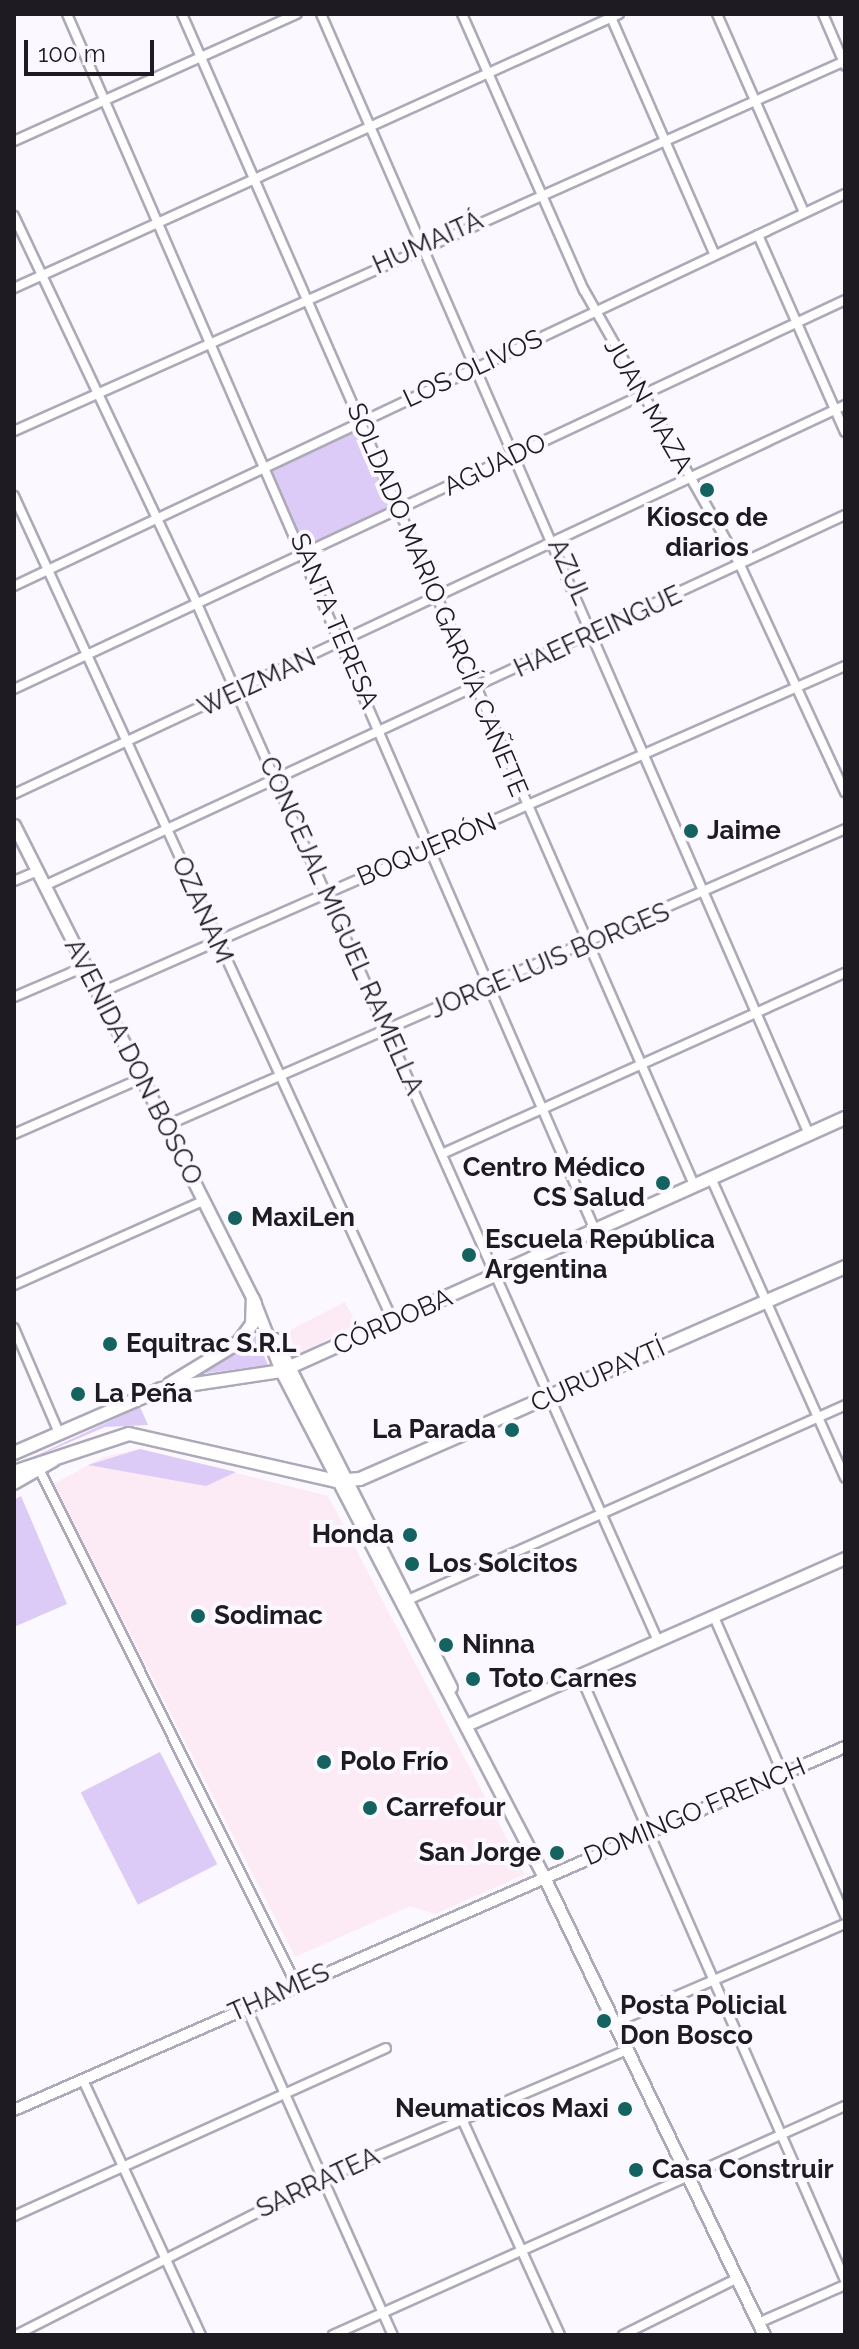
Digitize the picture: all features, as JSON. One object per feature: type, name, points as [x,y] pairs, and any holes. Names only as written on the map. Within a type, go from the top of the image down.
[{"type":"main road","name":"AVENIDA DON BOSCO","points":[[14,825],[253,1299],[336,1481],[544,1877],[761,2329]]},
{"type":"main road","name":"CÓRDOBA","points":[[161,1389],[286,1369],[845,1118]]},
{"type":"main road","name":"CURUPAYTÍ","points":[[350,1481],[845,1267]]},
{"type":"main road","points":[[14,1450],[161,1389],[239,1342],[252,1324],[253,1299]]},
{"type":"main road","name":"AVENIDA DON BOSCO","points":[[286,1369],[350,1481],[410,1599],[466,1725]]},
{"type":"main road","points":[[14,1472],[38,1466],[73,1449],[143,1435],[336,1481],[350,1481]]},
{"type":"main road","points":[[466,1725],[845,1558]]},
{"type":"street","name":"SANTA TERESA","points":[[67,14],[103,102],[344,642],[427,850],[595,1230]]},
{"type":"street","name":"SOLDADO MARIO GARCÍA CAÑETE","points":[[182,14],[479,689],[586,946],[694,1185]]},
{"type":"street","points":[[14,141],[297,14]]},
{"type":"street","name":"AZUL","points":[[321,14],[556,541],[702,895],[809,1134]]},
{"type":"street","name":"JUAN MAZA","points":[[462,14],[595,312],[740,565],[845,792]]},
{"type":"street","points":[[717,14],[804,212]]},
{"type":"street","points":[[823,14],[844,63]]},
{"type":"street","points":[[14,288],[160,227],[613,15],[715,255]]},
{"type":"street","name":"HUMAITÁ","points":[[14,431],[423,245],[844,63]]},
{"type":"street","name":"LOS OLIVOS","points":[[14,586],[845,194]]},
{"type":"street","name":"CONCEJAL MIGUEL RAMELLA","points":[[14,216],[197,604],[444,1153],[658,1641]]},
{"type":"street","points":[[758,235],[845,432]]},
{"type":"street","name":"AGUADO","points":[[14,689],[400,511],[845,300]]},
{"type":"street","name":"WEIZMAN","points":[[14,794],[128,745],[845,405]]},
{"type":"street","name":"OZANAM","points":[[14,496],[278,1079],[393,1321]]},
{"type":"street","name":"HAEFREINGUE","points":[[44,886],[479,689],[845,515]]},
{"type":"street","name":"BOQUERÓN","points":[[97,994],[845,666]]},
{"type":"street","name":"JORGE LUIS BORGES","points":[[165,1126],[586,946],[845,829]]},
{"type":"street","points":[[14,881],[37,871]]},
{"type":"street","points":[[14,997],[84,967]]},
{"type":"street","points":[[444,1153],[845,973]]},
{"type":"street","points":[[14,1134],[140,1079]]},
{"type":"street","points":[[711,1178],[845,1477]]},
{"type":"street","points":[[14,1285],[203,1201]]},
{"type":"street","points":[[14,1328],[59,1433]]},
{"type":"street","points":[[410,1599],[845,1405]]},
{"type":"street","points":[[14,1484],[38,1466],[296,1984]]},
{"type":"street","points":[[714,1617],[785,1772],[845,1915]]},
{"type":"street","points":[[580,1675],[845,2282],[761,2329]]},
{"type":"street","name":"DOMINGO FRENCH","points":[[544,1877],[845,1747]]},
{"type":"street","name":"THAMES","points":[[14,2110],[544,1877]]},
{"type":"street","points":[[616,2022],[845,1924]]},
{"type":"street","points":[[246,2007],[393,2335]]},
{"type":"street","points":[[14,2216],[386,2048]]},
{"type":"street","name":"SARRATEA","points":[[16,2333],[162,2257],[323,2179],[629,2049]]},
{"type":"street","points":[[83,2080],[119,2168],[201,2335]]},
{"type":"street","points":[[333,2335],[845,2106]]},
{"type":"street","points":[[462,2119],[560,2335]]},
{"type":"street","points":[[623,2335],[736,2279]]},
{"type":"shaded area","points":[[360,421],[400,511],[304,553],[264,464]]},
{"type":"shaded area","points":[[345,1302],[356,1324],[298,1354],[287,1332]]},
{"type":"shaded area","points":[[255,1335],[268,1365],[200,1374],[232,1356]]},
{"type":"shaded area","points":[[140,1407],[148,1425],[105,1427],[14,1466]]},
{"type":"shaded area","points":[[140,1449],[328,1496],[525,1874],[435,1914],[410,1906],[295,1957],[54,1484],[103,1457]]},
{"type":"shaded area","points":[[140,1449],[236,1472],[206,1486],[88,1465]]},
{"type":"shaded area","points":[[21,1496],[67,1604],[14,1627],[14,1500]]},
{"type":"shaded area","points":[[160,1752],[217,1864],[138,1905],[81,1792]]},
{"type":"place","name":"Kiosco de diarios","points":[[707,490]]},
{"type":"place","name":"Jaime","points":[[691,831]]},
{"type":"place","name":"Centro Médico CS Salud","points":[[663,1183]]},
{"type":"place","name":"MaxiLen","points":[[235,1218]]},
{"type":"place","name":"Escuela República Argentina","points":[[469,1255]]},
{"type":"place","name":"Equitrac S.R.L","points":[[110,1344]]},
{"type":"place","name":"La Peña","points":[[78,1394]]},
{"type":"place","name":"La Parada","points":[[512,1430]]},
{"type":"place","name":"Honda","points":[[410,1535]]},
{"type":"place","name":"Los Solcitos","points":[[412,1564]]},
{"type":"place","name":"Sodimac","points":[[198,1616]]},
{"type":"place","name":"Ninna","points":[[446,1645]]},
{"type":"place","name":"Toto Carnes","points":[[473,1679]]},
{"type":"place","name":"Polo Frío","points":[[324,1762]]},
{"type":"place","name":"Carrefour","points":[[370,1808]]},
{"type":"place","name":"San Jorge","points":[[557,1853]]},
{"type":"place","name":"Posta Policial Don Bosco","points":[[604,2021]]},
{"type":"place","name":"Neumaticos Maxi","points":[[625,2109]]},
{"type":"place","name":"Casa Construir","points":[[636,2170]]}]
